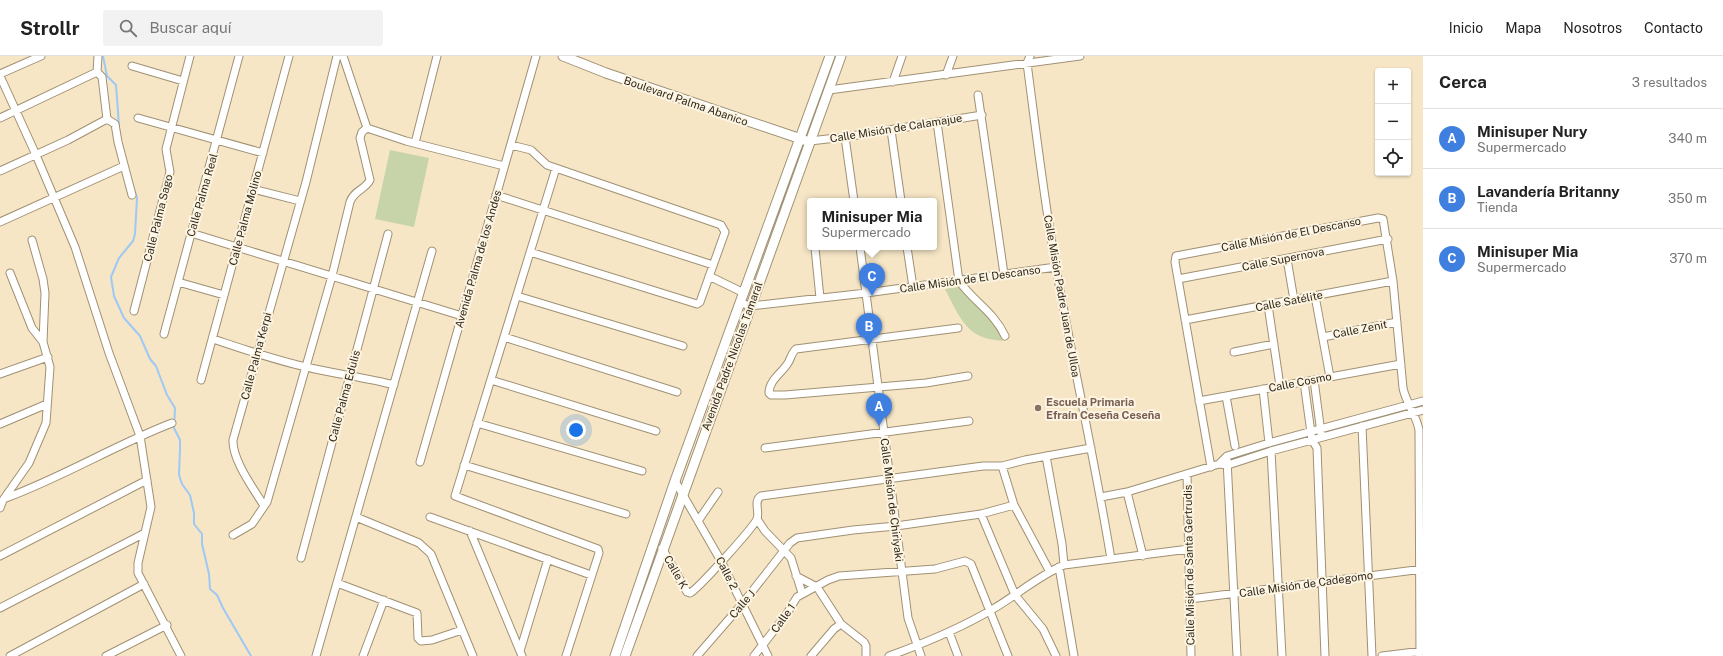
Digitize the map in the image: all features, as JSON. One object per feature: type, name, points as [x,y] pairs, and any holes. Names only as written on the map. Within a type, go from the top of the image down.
[{"type":"street","points":[[41,56],[0,75],[75,247],[109,353],[140,436],[150,507],[137,568],[181,656]]},
{"type":"street","points":[[98,56],[98,72],[102,77],[107,119]]},
{"type":"street","name":"Calle Palma Sago","points":[[134,311],[170,172],[166,152],[190,56]]},
{"type":"street","name":"Calle Palma Real","points":[[164,334],[191,233],[218,141],[239,56]]},
{"type":"street","name":"Calle Palma Molino","points":[[201,380],[289,56]]},
{"type":"street","name":"Calle Palma Kerpi","points":[[264,506],[246,477],[233,445],[306,182],[338,56]]},
{"type":"street","points":[[343,56],[367,128]]},
{"type":"street","points":[[415,143],[438,56]]},
{"type":"street","name":"Avenida Palma de los Andes","points":[[420,462],[536,56]]},
{"type":"street","name":"Boulevard Palma Abanico","points":[[563,56],[592,68],[800,140],[810,141]]},
{"type":"street","name":"Avenida Padre Nicolas Tamaral","points":[[614,656],[675,482],[830,56]]},
{"type":"street","name":"Avenida Padre Nicolas Tamaral","points":[[625,656],[682,492],[841,56]]},
{"type":"street","points":[[893,82],[902,56]]},
{"type":"street","points":[[946,74],[953,56]]},
{"type":"street","points":[[829,90],[893,82],[1028,60],[1080,56]]},
{"type":"street","name":"Calle Misión Padre Juan de Ulloa","points":[[1028,60],[1040,165],[1056,267],[1101,497],[1110,559]]},
{"type":"street","points":[[132,66],[183,81]]},
{"type":"street","points":[[0,118],[98,72]]},
{"type":"street","points":[[978,95],[1004,274]]},
{"type":"street","name":"Calle Misión de Calamajue","points":[[810,141],[845,137],[982,115]]},
{"type":"street","points":[[138,118],[263,153]]},
{"type":"street","points":[[0,171],[36,155],[107,119]]},
{"type":"street","points":[[107,119],[115,124],[132,195]]},
{"type":"street","points":[[937,122],[959,281],[965,289],[995,318],[1005,336]]},
{"type":"street","points":[[367,128],[415,143],[504,166]]},
{"type":"street","points":[[233,535],[252,524],[267,502],[332,276],[352,197],[356,191],[368,185],[370,180],[360,138],[362,132],[367,128]]},
{"type":"street","points":[[891,130],[901,198]]},
{"type":"street","points":[[845,137],[854,198]]},
{"type":"street","points":[[511,145],[531,150],[547,165],[721,225],[725,232],[700,302],[694,304],[530,252]]},
{"type":"street","points":[[0,222],[124,166]]},
{"type":"street","points":[[556,168],[455,496],[598,550],[599,552],[566,656]]},
{"type":"street","points":[[253,189],[300,201]]},
{"type":"street","points":[[496,195],[713,265]]},
{"type":"street","name":"Calle Misión de El Descanso","points":[[1178,279],[1175,262],[1176,256],[1378,218],[1384,219],[1388,239]]},
{"type":"street","points":[[191,233],[462,316]]},
{"type":"street","name":"Calle Palma Edulis","points":[[301,558],[351,375],[372,288],[388,234]]},
{"type":"street","points":[[1382,656],[1421,653],[1419,430],[1414,412],[1408,405],[1403,388],[1388,239]]},
{"type":"street","name":"Calle Supernova","points":[[1178,279],[1388,239]]},
{"type":"street","points":[[32,240],[43,279],[45,293],[43,342]]},
{"type":"street","points":[[815,250],[820,298]]},
{"type":"street","name":"Calle Misión de Chiriyaki","points":[[860,250],[901,573],[908,618],[916,646],[921,656]]},
{"type":"street","points":[[907,250],[913,287]]},
{"type":"street","points":[[316,656],[432,251]]},
{"type":"street","points":[[1287,259],[1294,300]]},
{"type":"street","name":"Calle Misión de El Descanso","points":[[741,303],[750,306],[866,294],[1056,267]]},
{"type":"street","points":[[0,508],[2,498],[29,463],[46,423],[50,367],[43,342],[32,328],[10,273]]},
{"type":"street","points":[[709,276],[744,294]]},
{"type":"street","points":[[1178,279],[1211,467]]},
{"type":"street","points":[[178,282],[224,295]]},
{"type":"street","name":"Calle Satélite","points":[[1185,320],[1393,282]]},
{"type":"street","points":[[517,296],[683,346]]},
{"type":"street","points":[[1315,296],[1330,377]]},
{"type":"street","points":[[1268,305],[1280,386]]},
{"type":"street","name":"Calle Zenit","points":[[1323,337],[1397,322]]},
{"type":"street","points":[[958,328],[796,349],[789,362],[777,376],[769,389],[769,393],[771,395],[785,395],[926,383],[968,376]]},
{"type":"street","points":[[212,338],[305,367],[351,375],[394,385]]},
{"type":"street","points":[[504,338],[677,392]]},
{"type":"street","points":[[1234,352],[1274,344]]},
{"type":"street","points":[[0,374],[48,357]]},
{"type":"street","name":"Calle Cosmo","points":[[1199,401],[1401,364]]},
{"type":"street","points":[[491,380],[656,431]]},
{"type":"street","points":[[1314,380],[1322,437],[1317,448],[1325,656]]},
{"type":"street","points":[[1304,382],[1312,440],[1317,448]]},
{"type":"street","points":[[1263,389],[1269,443]]},
{"type":"street","points":[[1226,396],[1235,446]]},
{"type":"street","points":[[1101,497],[1127,492],[1211,467],[1218,464],[1227,456],[1269,443],[1423,401]]},
{"type":"street","points":[[0,424],[47,404]]},
{"type":"street","points":[[1218,464],[1228,465],[1271,451],[1423,410]]},
{"type":"street","points":[[765,448],[969,421]]},
{"type":"street","points":[[2,498],[76,467],[140,436],[172,423]]},
{"type":"street","points":[[478,423],[642,471]]},
{"type":"street","points":[[1362,426],[1370,576],[1372,656]]},
{"type":"street","points":[[802,593],[791,558],[785,550],[765,531],[757,519],[758,498],[761,496],[890,480],[983,466],[1002,466],[1091,448]]},
{"type":"street","points":[[1271,451],[1282,656]]},
{"type":"street","points":[[1046,456],[1062,544],[1061,566],[1074,656]]},
{"type":"street","points":[[1227,456],[1237,656]]},
{"type":"street","points":[[464,465],[626,514]]},
{"type":"street","points":[[1002,466],[1014,505],[1050,572]]},
{"type":"street","name":"Calle Misión de Santa Gertrudis","points":[[1187,474],[1191,656]]},
{"type":"street","points":[[0,556],[147,480]]},
{"type":"street","name":"Calle 2","points":[[675,482],[682,492],[743,603],[768,656]]},
{"type":"street","points":[[698,521],[718,492]]},
{"type":"street","points":[[1127,492],[1143,556]]},
{"type":"street","name":"Calle J","points":[[697,656],[743,603],[790,543],[797,538],[806,535],[896,526],[981,514],[1014,505]]},
{"type":"street","points":[[981,514],[1015,595],[1043,629],[1056,656]]},
{"type":"street","points":[[356,517],[419,543],[431,554],[472,656]]},
{"type":"street","points":[[430,517],[591,575]]},
{"type":"street","name":"Calle K","points":[[662,548],[690,593],[721,562],[757,519]]},
{"type":"street","points":[[470,531],[521,653]]},
{"type":"street","points":[[0,608],[144,534]]},
{"type":"street","points":[[889,656],[949,632],[989,612],[1061,566],[1189,549]]},
{"type":"street","points":[[521,653],[548,559]]},
{"type":"street","name":"Calle 1","points":[[754,656],[786,615],[792,604],[802,593],[839,576],[901,573],[935,569],[968,561],[989,612]]},
{"type":"street","name":"Calle Misión de Cadegomo","points":[[1190,599],[1421,570]]},
{"type":"street","points":[[796,576],[817,587],[841,624],[864,642],[866,646],[866,656]]},
{"type":"street","points":[[337,583],[417,613],[418,638],[421,641],[432,640],[462,630]]},
{"type":"street","points":[[10,656],[144,584]]},
{"type":"street","points":[[363,656],[384,600]]},
{"type":"street","points":[[989,612],[1008,656]]},
{"type":"street","points":[[811,656],[834,629],[841,624]]},
{"type":"street","points":[[106,656],[166,625]]},
{"type":"street","points":[[949,632],[958,656]]},
{"type":"green space","points":[[390,150],[429,158],[414,227],[375,219]]},
{"type":"green space","points":[[959,287],[1000,329],[1003,341],[981,336],[967,327],[958,315],[945,289]]},
{"type":"waterway","points":[[103,56],[107,76],[116,85],[119,126]]},
{"type":"waterway","points":[[135,192],[137,198],[135,234],[133,241],[119,258],[111,277],[114,296],[124,318],[140,336],[150,359],[156,366],[167,395],[175,408],[174,428],[180,440],[179,475],[182,484],[190,495],[194,513],[194,524],[202,534],[202,544],[209,574],[210,589],[217,595],[251,656]]},
{"type":"place","name":"Minisuper Mia","points":[[872,296]]},
{"type":"place","name":"Lavandería Britanny","points":[[869,346]]},
{"type":"place","name":"Escuela Primaria Efraín Ceseña Ceseña","points":[[1038,408]]},
{"type":"place","name":"Minisuper Nury","points":[[879,426]]}]
